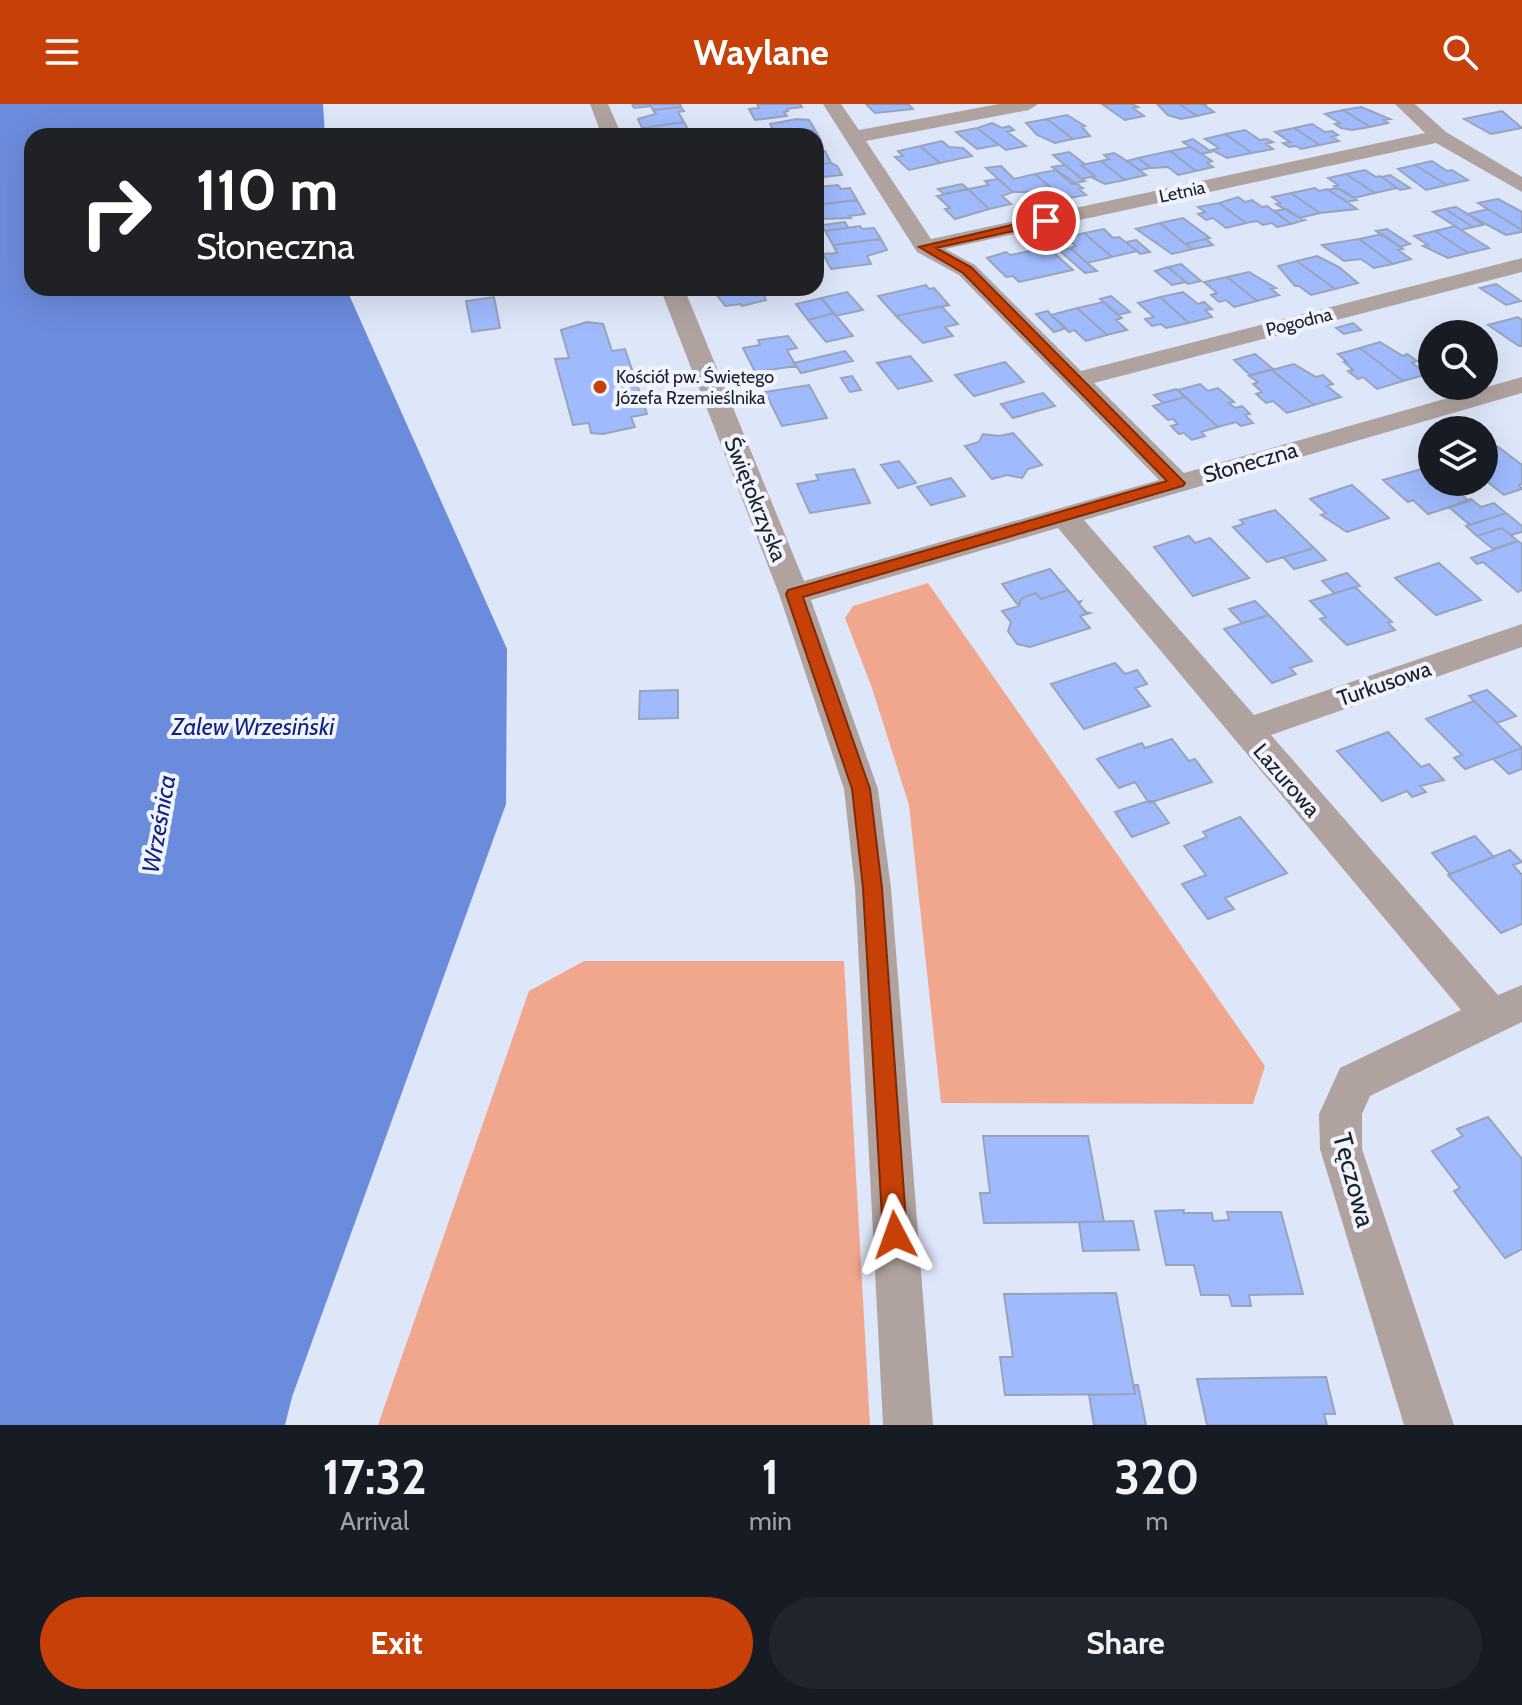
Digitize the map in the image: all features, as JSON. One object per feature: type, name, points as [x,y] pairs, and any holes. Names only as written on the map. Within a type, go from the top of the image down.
[{"type":"street","points":[[599,104],[609,128]]},
{"type":"street","points":[[832,104],[925,247],[967,270],[1178,483]]},
{"type":"street","points":[[854,137],[1029,104]]},
{"type":"street","points":[[1404,104],[1439,136],[1522,186]]},
{"type":"street","name":"Letnia","points":[[925,247],[1439,136]]},
{"type":"street","name":"Pogodna","points":[[1076,380],[1522,265]]},
{"type":"street","name":"Świętokrzyska","points":[[675,296],[794,594],[861,789],[874,903],[908,1425]]},
{"type":"street","name":"Słoneczna","points":[[794,594],[1522,385]]},
{"type":"street","name":"Lazurowa","points":[[1065,517],[1245,731],[1507,1009]]},
{"type":"street","name":"Turkusowa","points":[[1245,731],[1522,635]]},
{"type":"street","name":"Tęczowa","points":[[1429,1425],[1341,1149],[1337,1123],[1343,1100],[1355,1082],[1507,1009]]},
{"type":"shaded area","points":[[928,583],[1265,1066],[1253,1104],[941,1103],[909,805],[872,688],[845,618],[853,606]]},
{"type":"shaded area","points":[[584,961],[844,961],[870,1425],[378,1425],[529,991]]},
{"type":"water","name":"Zalew Wrzesiński","points":[[0,104],[323,104],[324,128],[24,128],[24,296],[350,296],[507,649],[506,804],[292,1397],[285,1425],[0,1425]]},
{"type":"building","points":[[632,104],[680,104],[681,107],[653,110],[651,106],[634,108]]},
{"type":"building","points":[[757,104],[800,104],[802,107],[787,109],[784,112],[787,116],[755,120],[749,109],[759,108]]},
{"type":"building","points":[[866,104],[908,104],[913,109],[875,113]]},
{"type":"building","points":[[1102,104],[1132,104],[1144,116],[1125,120]]},
{"type":"building","points":[[1157,104],[1179,104],[1197,116],[1181,119],[1168,115]]},
{"type":"building","points":[[1179,104],[1207,104],[1204,105],[1214,112],[1197,116]]},
{"type":"building","points":[[681,107],[684,111],[678,112],[684,122],[642,128],[638,119],[656,114],[653,110]]},
{"type":"building","points":[[1361,107],[1390,119],[1384,120],[1388,123],[1370,127],[1343,110]]},
{"type":"building","points":[[1343,110],[1370,127],[1341,128],[1335,124],[1340,123],[1325,114]]},
{"type":"building","points":[[1502,111],[1522,128],[1491,134],[1464,119]]},
{"type":"building","points":[[1067,115],[1085,126],[1082,127],[1090,136],[1073,139],[1047,119]]},
{"type":"building","points":[[1047,119],[1073,139],[1055,143],[1037,135],[1026,123]]},
{"type":"building","points":[[809,120],[814,128],[772,128],[770,124]]},
{"type":"building","points":[[684,122],[687,128],[642,128]]},
{"type":"building","points":[[992,123],[1002,128],[1009,126],[1014,130],[1007,132],[1026,146],[1006,150],[977,128]]},
{"type":"building","points":[[1312,124],[1325,132],[1332,131],[1338,135],[1332,137],[1339,141],[1320,145],[1294,128]]},
{"type":"building","points":[[977,128],[999,145],[977,149],[956,132]]},
{"type":"building","points":[[1294,128],[1320,145],[1301,149],[1289,147],[1283,143],[1290,142],[1275,132]]},
{"type":"building","points":[[1245,130],[1260,140],[1273,142],[1266,144],[1273,149],[1252,153],[1225,134]]},
{"type":"building","points":[[1225,134],[1252,153],[1227,158],[1212,150],[1219,148],[1205,139]]},
{"type":"building","points":[[1193,139],[1211,152],[1201,154],[1183,142]]},
{"type":"building","points":[[942,141],[949,147],[963,148],[972,156],[940,163],[920,146]]},
{"type":"building","points":[[920,146],[940,163],[909,170],[895,157],[903,156],[898,151]]},
{"type":"building","points":[[1191,147],[1212,161],[1207,163],[1213,167],[1196,171],[1170,151]]},
{"type":"building","points":[[825,151],[831,163],[824,164]]},
{"type":"building","points":[[1170,151],[1196,171],[1178,175],[1168,167],[1151,168],[1138,158]]},
{"type":"building","points":[[1069,152],[1095,176],[1082,179],[1053,155]]},
{"type":"building","points":[[1114,153],[1146,175],[1125,180],[1101,161],[1109,159],[1104,155]]},
{"type":"building","points":[[1138,158],[1151,168],[1140,170],[1127,161]]},
{"type":"building","points":[[1101,161],[1125,180],[1105,184],[1091,177],[1095,176],[1081,165]]},
{"type":"building","points":[[1432,161],[1468,180],[1447,185],[1415,165]]},
{"type":"building","points":[[824,164],[837,166],[842,175],[824,177]]},
{"type":"building","points":[[1065,165],[1085,181],[1072,184],[1052,167]]},
{"type":"building","points":[[1415,165],[1447,185],[1426,190],[1398,169]]},
{"type":"building","points":[[1001,166],[1014,179],[1035,174],[1064,199],[1036,205],[1026,197],[1033,196],[1029,192],[1013,192],[986,168]]},
{"type":"building","points":[[1056,170],[1083,188],[1079,189],[1086,195],[1064,199],[1035,174]]},
{"type":"building","points":[[1365,170],[1397,188],[1375,193],[1346,174]]},
{"type":"building","points":[[1346,174],[1375,193],[1354,198],[1334,186],[1338,185],[1328,178]]},
{"type":"building","points":[[1390,175],[1410,188],[1400,190],[1382,177]]},
{"type":"building","points":[[998,179],[1013,192],[1002,196],[1011,204],[989,209],[968,189],[989,185],[985,181]]},
{"type":"building","points":[[962,184],[968,189],[944,194],[938,189]]},
{"type":"building","points":[[824,186],[850,188],[857,200],[824,204]]},
{"type":"building","points":[[1315,188],[1319,191],[1327,189],[1357,209],[1320,213],[1291,193]]},
{"type":"building","points":[[1336,188],[1357,200],[1347,202],[1328,190]]},
{"type":"building","points":[[968,189],[989,209],[955,219],[945,209],[950,208],[937,196]]},
{"type":"building","points":[[1291,193],[1320,213],[1300,218],[1276,204],[1280,203],[1272,197]]},
{"type":"building","points":[[1238,197],[1245,202],[1252,200],[1262,207],[1267,206],[1291,224],[1277,227],[1257,221],[1246,223],[1219,203]]},
{"type":"building","points":[[1498,199],[1522,212],[1522,230],[1478,203]]},
{"type":"building","points":[[857,200],[865,214],[824,219],[824,204]]},
{"type":"building","points":[[1219,203],[1246,223],[1226,228],[1213,218],[1206,220],[1198,214],[1205,212],[1198,207]]},
{"type":"building","points":[[1456,207],[1483,225],[1473,227],[1445,209]]},
{"type":"building","points":[[1287,209],[1305,220],[1291,224],[1274,211]]},
{"type":"building","points":[[1445,209],[1473,227],[1461,230],[1433,212]]},
{"type":"building","points":[[1488,209],[1522,232],[1506,235],[1467,214]]},
{"type":"building","points":[[1183,218],[1210,238],[1185,244],[1160,223]]},
{"type":"building","points":[[845,222],[848,228],[825,231],[824,225]]},
{"type":"building","points":[[1160,223],[1193,249],[1172,254],[1136,229]]},
{"type":"building","points":[[860,226],[862,229],[874,228],[881,239],[833,245],[825,231]]},
{"type":"building","points":[[1455,226],[1489,248],[1468,253],[1435,231]]},
{"type":"building","points":[[1104,229],[1113,238],[1119,237],[1137,251],[1112,257],[1084,233]]},
{"type":"building","points":[[1387,229],[1410,244],[1400,247],[1376,231]]},
{"type":"building","points":[[1435,231],[1468,253],[1448,258],[1423,246],[1428,245],[1414,236]]},
{"type":"building","points":[[1084,233],[1112,257],[1087,263],[1070,248],[1076,246],[1066,238]]},
{"type":"building","points":[[1382,234],[1411,259],[1393,264],[1359,239]]},
{"type":"building","points":[[881,239],[887,250],[867,256],[871,264],[831,269],[824,254],[837,253],[833,245]]},
{"type":"building","points":[[1206,239],[1213,245],[1193,249],[1185,244]]},
{"type":"building","points":[[1359,239],[1393,264],[1374,268],[1361,259],[1344,261],[1322,245]]},
{"type":"building","points":[[1136,240],[1150,252],[1140,254],[1126,242]]},
{"type":"building","points":[[1071,248],[1097,271],[1085,273],[1060,251]]},
{"type":"building","points":[[1041,249],[1047,254],[1054,253],[1073,270],[1019,282],[1013,276],[1006,277],[987,258],[1006,252],[1010,255]]},
{"type":"building","points":[[1317,256],[1339,267],[1358,283],[1335,289],[1297,261]]},
{"type":"building","points":[[1297,261],[1335,289],[1311,295],[1295,286],[1278,266]]},
{"type":"building","points":[[1181,264],[1201,281],[1188,284],[1168,267]]},
{"type":"building","points":[[1168,267],[1186,282],[1172,285],[1155,271]]},
{"type":"building","points":[[1249,272],[1276,288],[1271,289],[1279,295],[1257,301],[1227,277]]},
{"type":"building","points":[[1227,277],[1257,301],[1234,307],[1226,300],[1219,302],[1211,295],[1217,293],[1204,282]]},
{"type":"building","points":[[1496,284],[1521,301],[1506,305],[1480,288]]},
{"type":"building","points":[[926,285],[929,289],[934,288],[949,305],[896,316],[878,296]]},
{"type":"building","points":[[847,292],[863,310],[836,316],[821,298]]},
{"type":"building","points":[[1183,292],[1198,304],[1204,302],[1212,309],[1205,310],[1212,317],[1189,323],[1160,297]]},
{"type":"building","points":[[718,296],[765,296],[766,300],[742,306],[725,306]]},
{"type":"building","points":[[1111,296],[1130,312],[1118,315],[1100,299]]},
{"type":"building","points":[[494,297],[500,328],[472,332],[466,301]]},
{"type":"building","points":[[1160,297],[1189,323],[1166,328],[1161,324],[1152,326],[1145,319],[1154,317],[1138,303]]},
{"type":"building","points":[[821,298],[834,313],[808,320],[796,304]]},
{"type":"building","points":[[1104,302],[1122,318],[1116,320],[1127,330],[1107,335],[1077,308]]},
{"type":"building","points":[[941,306],[958,324],[945,327],[953,336],[923,343],[896,316]]},
{"type":"building","points":[[1077,308],[1107,335],[1086,341],[1074,330],[1069,332],[1051,315]]},
{"type":"building","points":[[1048,311],[1066,328],[1054,332],[1036,314]]},
{"type":"building","points":[[834,313],[853,336],[826,342],[808,320]]},
{"type":"building","points":[[1518,317],[1522,320],[1522,346],[1498,332],[1498,322]]},
{"type":"building","name":"Kościół pw. Świętego Józefa Rzemieślnika","points":[[587,322],[603,324],[612,351],[625,349],[647,414],[631,417],[635,427],[603,434],[591,433],[589,423],[573,425],[555,359],[569,358],[561,330]]},
{"type":"building","points":[[1353,323],[1361,330],[1344,334],[1336,328]]},
{"type":"building","points":[[788,336],[797,348],[787,350],[796,366],[755,372],[743,348],[760,345],[758,340]]},
{"type":"building","points":[[1380,342],[1403,356],[1407,354],[1417,361],[1412,363],[1418,367],[1418,377],[1403,381],[1360,348]]},
{"type":"building","points":[[1360,348],[1403,381],[1377,389],[1363,377],[1358,379],[1348,371],[1353,370],[1338,354]]},
{"type":"building","points":[[845,351],[853,361],[801,373],[794,363]]},
{"type":"building","points":[[1255,354],[1273,369],[1250,375],[1234,360]]},
{"type":"building","points":[[910,356],[932,381],[898,389],[877,363]]},
{"type":"building","points":[[1005,362],[1024,382],[974,396],[955,375]]},
{"type":"building","points":[[1294,364],[1316,377],[1323,375],[1333,384],[1327,386],[1341,397],[1314,405],[1272,370]]},
{"type":"building","points":[[1272,370],[1314,405],[1287,413],[1273,401],[1266,403],[1256,394],[1262,392],[1253,384],[1258,382],[1249,376]]},
{"type":"building","points":[[852,376],[861,390],[850,392],[841,378]]},
{"type":"building","points":[[1200,384],[1208,391],[1218,388],[1234,402],[1229,403],[1235,408],[1242,406],[1250,414],[1245,415],[1253,423],[1241,426],[1236,422],[1218,427],[1178,390]]},
{"type":"building","points":[[809,385],[827,418],[782,426],[765,392]]},
{"type":"building","points":[[1176,389],[1185,397],[1163,403],[1154,395]]},
{"type":"building","points":[[1043,393],[1055,406],[1013,418],[1001,404]]},
{"type":"building","points":[[1185,397],[1218,427],[1201,432],[1205,436],[1192,440],[1184,433],[1179,434],[1171,426],[1178,424],[1173,419],[1168,420],[1153,406]]},
{"type":"building","points":[[1013,433],[1042,465],[1028,469],[1022,478],[1007,475],[992,479],[965,446],[979,442],[983,434],[999,436]]},
{"type":"building","points":[[1498,447],[1522,465],[1522,484],[1519,485],[1522,489],[1504,495],[1498,490]]},
{"type":"building","points":[[899,461],[916,483],[898,488],[881,465]]},
{"type":"building","points":[[854,469],[870,503],[810,513],[797,484],[819,480],[816,475]]},
{"type":"building","points":[[1418,470],[1418,496],[1463,496],[1469,501],[1428,514],[1413,500],[1408,502],[1383,480]]},
{"type":"building","points":[[951,478],[965,496],[931,505],[917,487]]},
{"type":"building","points":[[1352,485],[1389,518],[1347,532],[1321,515],[1326,513],[1310,499]]},
{"type":"building","points":[[1471,499],[1481,507],[1494,503],[1506,513],[1470,525],[1449,507]]},
{"type":"building","points":[[1275,510],[1314,548],[1267,562],[1233,527],[1244,524],[1240,520]]},
{"type":"building","points":[[1506,513],[1522,526],[1522,532],[1511,535],[1502,528],[1477,536],[1466,526]]},
{"type":"building","points":[[1502,528],[1518,541],[1493,549],[1477,536]]},
{"type":"building","points":[[1189,536],[1195,543],[1210,538],[1249,578],[1193,596],[1154,547]]},
{"type":"building","points":[[1518,541],[1522,544],[1522,590],[1518,592],[1483,562],[1477,564],[1471,558]]},
{"type":"building","points":[[1314,548],[1326,560],[1294,569],[1283,557]]},
{"type":"building","points":[[1439,563],[1481,600],[1436,615],[1395,578]]},
{"type":"building","points":[[1050,569],[1068,590],[1041,599],[1036,593],[1022,598],[1018,605],[1002,584]]},
{"type":"building","points":[[1347,573],[1360,586],[1334,593],[1322,581]]},
{"type":"building","points":[[1355,587],[1392,622],[1388,623],[1395,630],[1347,645],[1320,619],[1326,617],[1310,601]]},
{"type":"building","points":[[1068,590],[1090,613],[1080,616],[1090,628],[1030,647],[1017,644],[1008,631],[1011,622],[1002,611],[1019,606],[1022,598],[1036,593],[1041,599]]},
{"type":"building","points":[[1255,601],[1269,615],[1242,623],[1229,609]]},
{"type":"building","points":[[1269,615],[1312,661],[1290,668],[1296,674],[1272,683],[1224,629]]},
{"type":"building","points":[[1115,663],[1125,674],[1137,670],[1147,684],[1135,688],[1150,706],[1084,729],[1051,684]]},
{"type":"building","points":[[678,690],[678,718],[639,719],[640,691]]},
{"type":"building","points":[[1487,690],[1516,716],[1497,723],[1469,696]]},
{"type":"building","points":[[1474,701],[1522,748],[1465,769],[1454,758],[1462,755],[1426,719]]},
{"type":"building","points":[[1388,732],[1421,767],[1429,764],[1444,780],[1420,786],[1426,792],[1412,797],[1407,791],[1382,801],[1337,751]]},
{"type":"building","points":[[1172,739],[1189,761],[1195,759],[1212,782],[1149,803],[1135,782],[1119,788],[1097,759],[1142,743],[1145,748]]},
{"type":"building","points":[[1522,748],[1522,769],[1509,774],[1493,759]]},
{"type":"building","points":[[1153,801],[1169,823],[1132,837],[1115,812]]},
{"type":"building","points":[[1240,817],[1287,873],[1225,898],[1234,909],[1208,919],[1182,884],[1206,875],[1184,846],[1207,837],[1203,832]]},
{"type":"building","points":[[1475,836],[1494,857],[1450,874],[1432,853]]},
{"type":"building","points":[[1510,850],[1522,862],[1513,865],[1522,875],[1522,924],[1501,933],[1448,875]]},
{"type":"building","points":[[1488,1117],[1522,1159],[1522,1249],[1505,1258],[1454,1191],[1460,1188],[1432,1151],[1463,1136],[1457,1129]]},
{"type":"building","points":[[983,1136],[1088,1136],[1104,1222],[984,1223],[980,1193],[990,1193]]},
{"type":"building","points":[[1184,1210],[1183,1213],[1212,1213],[1213,1221],[1229,1220],[1227,1212],[1281,1212],[1303,1294],[1249,1295],[1251,1306],[1232,1306],[1229,1295],[1201,1295],[1194,1265],[1166,1265],[1155,1211]]},
{"type":"building","points":[[1133,1221],[1139,1250],[1083,1251],[1079,1222]]},
{"type":"building","points":[[1116,1293],[1135,1394],[1005,1395],[1000,1357],[1013,1357],[1004,1294]]},
{"type":"building","points":[[1326,1377],[1335,1414],[1324,1414],[1327,1425],[1207,1425],[1197,1379]]},
{"type":"building","points":[[1134,1385],[1138,1385],[1146,1425],[1094,1425],[1089,1395],[1135,1394]]},
{"type":"place","name":"Kościół pw. Świętego Józefa Rzemieślnika","points":[[600,387]]},
{"type":"route","points":[[895,1235],[873,888],[861,789],[794,594],[1178,483],[967,270],[925,247],[1046,221]]},
{"type":"water label","name":"Wrześnica","points":[[159,824]]}]
